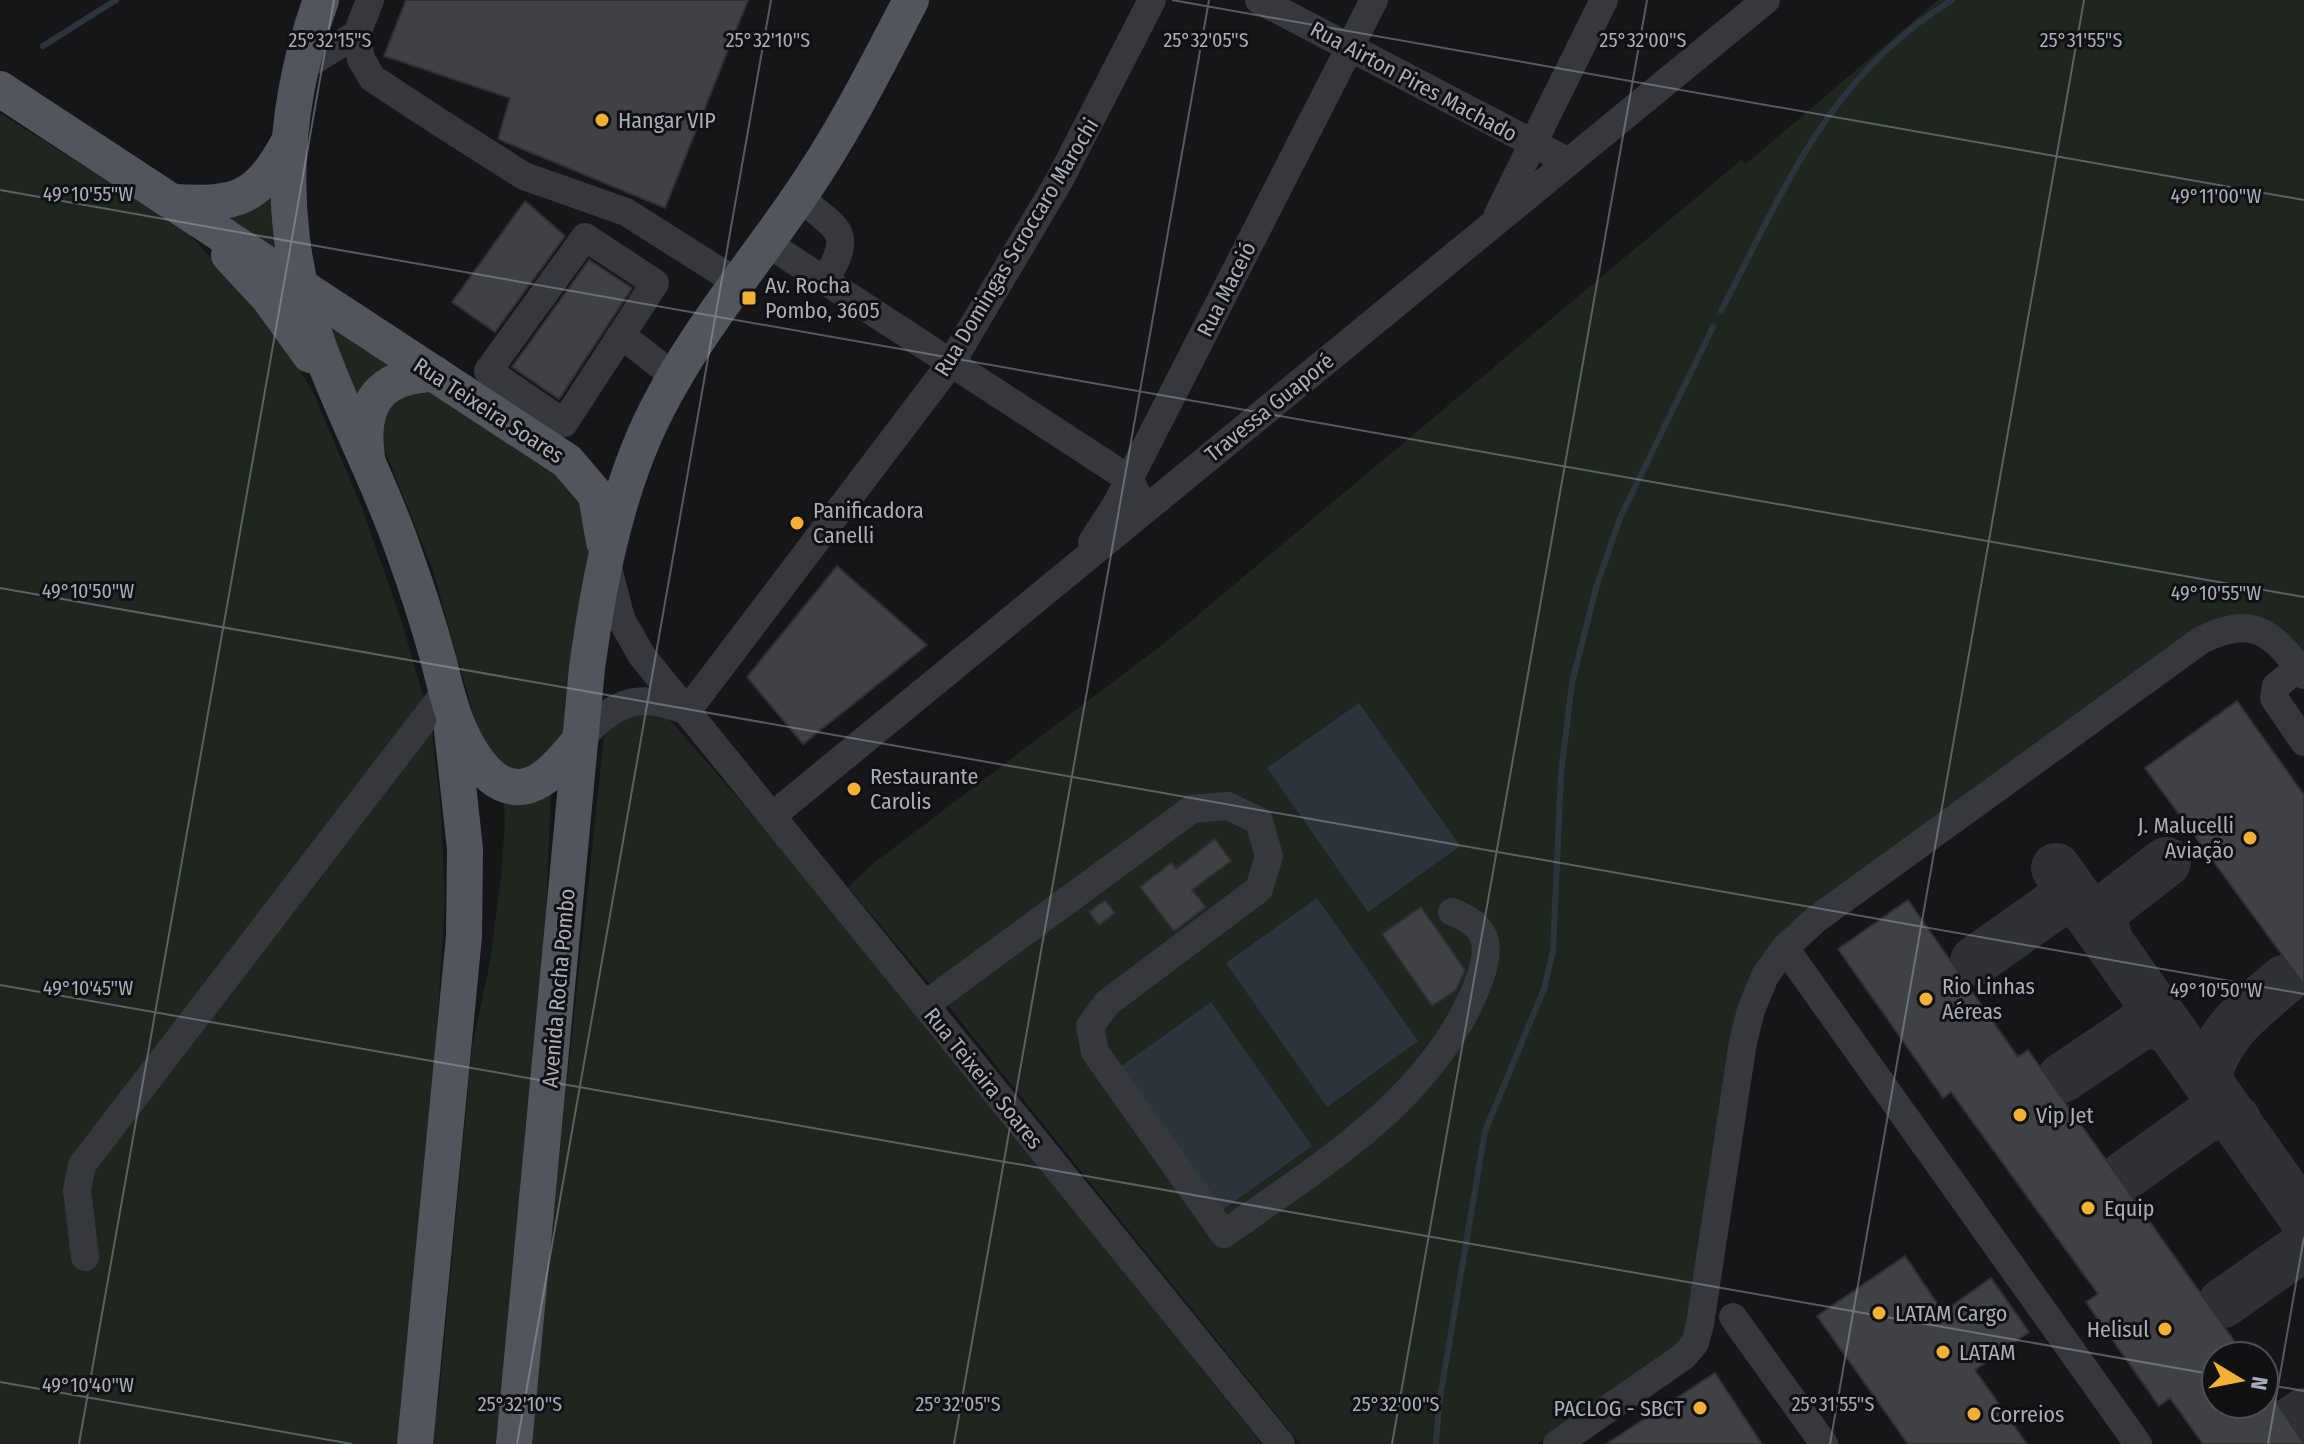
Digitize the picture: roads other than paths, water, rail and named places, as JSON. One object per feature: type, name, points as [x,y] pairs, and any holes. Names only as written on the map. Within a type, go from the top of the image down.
[{"type":"main road","points":[[321,0],[301,68],[288,143],[288,205],[300,285],[335,393],[367,458],[403,550],[447,698],[480,765],[497,781],[510,785],[535,784],[547,777],[580,740]]},
{"type":"main road","points":[[606,556],[630,471],[674,376],[799,197],[853,111],[911,0]]},
{"type":"main road","name":"Rua Teixeira Soares","points":[[0,89],[567,461],[587,480],[601,510],[606,556]]},
{"type":"main road","points":[[173,202],[211,204],[251,194],[267,178],[288,143]]},
{"type":"main road","name":"Rua Teixeira Soares","points":[[173,202],[268,297],[335,393]]},
{"type":"main road","points":[[367,458],[366,422],[380,391],[403,377],[435,374]]},
{"type":"main road","name":"Avenida Rocha Pombo","points":[[516,1437],[580,740],[595,614],[606,556]]},
{"type":"main road","points":[[415,1444],[464,936],[465,849],[447,698]]},
{"type":"street","points":[[370,0],[357,34],[361,59],[372,78],[524,176],[626,212],[738,283]]},
{"type":"street","name":"Rua Domingas Scroccaro Marochi","points":[[687,711],[951,363],[1066,168],[1152,0]]},
{"type":"street","name":"Rua Airton Pires Machado","points":[[1259,0],[1569,162]]},
{"type":"street","name":"Rua Maceió","points":[[772,816],[1070,572],[1131,502],[1374,0]]},
{"type":"street","points":[[1493,224],[1604,0]]},
{"type":"street","name":"Travessa Guaporé","points":[[1131,502],[1493,224],[1766,0]]},
{"type":"street","points":[[301,68],[357,34]]},
{"type":"street","points":[[799,197],[838,230],[843,242],[840,255],[825,280]]},
{"type":"street","points":[[585,237],[655,283],[621,335],[564,423],[488,371],[585,237]]},
{"type":"street","points":[[767,243],[951,363],[1131,502]]},
{"type":"street","points":[[621,335],[674,376]]},
{"type":"street","name":"Rua Teixeira Soares","points":[[606,556],[613,596],[630,637],[1281,1444]]},
{"type":"street","points":[[1557,1444],[1684,1356],[1695,1343],[1743,1042],[1765,976],[1785,948],[1815,920],[2200,641],[2222,629],[2254,628],[2269,635],[2297,666],[2276,686],[2274,698],[2304,742]]},
{"type":"street","points":[[85,1257],[77,1190],[82,1165],[447,698]]},
{"type":"street","points":[[580,740],[601,716],[620,705],[645,699],[662,701],[687,711]]},
{"type":"street","points":[[925,1005],[1192,809],[1228,806],[1259,821],[1269,856],[1259,889],[1107,1003],[1090,1026],[1095,1052],[1224,1234],[1353,1142],[1399,1101],[1446,1047],[1470,1007],[1487,957],[1486,940],[1473,919],[1452,912]]},
{"type":"street","points":[[1785,948],[2138,1444]]},
{"type":"street","points":[[1733,1317],[1824,1444]]},
{"type":"waterway","points":[[43,46],[116,0]]},
{"type":"waterway","points":[[1721,311],[1790,178],[1841,100],[1872,64],[1909,31],[1952,0]]},
{"type":"waterway","points":[[1436,1444],[1439,1404],[1485,1131],[1544,989],[1553,951],[1561,774],[1572,683],[1596,588],[1620,518],[1713,327]]},
{"type":"place","name":"Hangar VIP","points":[[602,120]]},
{"type":"place","name":"Av. Rocha Pombo, 3605","points":[[749,298]]},
{"type":"place","name":"Panificadora Canelli","points":[[797,523]]},
{"type":"place","name":"Restaurante Carolis","points":[[854,789]]},
{"type":"place","name":"J. Malucelli Aviação","points":[[2250,838]]},
{"type":"place","name":"Rio Linhas Aéreas","points":[[1926,999]]},
{"type":"place","name":"Vip Jet","points":[[2020,1115]]},
{"type":"place","name":"Equip","points":[[2088,1208]]},
{"type":"place","name":"LATAM Cargo","points":[[1879,1313]]},
{"type":"place","name":"Helisul","points":[[2165,1329]]},
{"type":"place","name":"LATAM","points":[[1943,1352]]},
{"type":"place","name":"PACLOG - SBCT","points":[[1700,1408]]},
{"type":"place","name":"Correios","points":[[1974,1414]]}]
